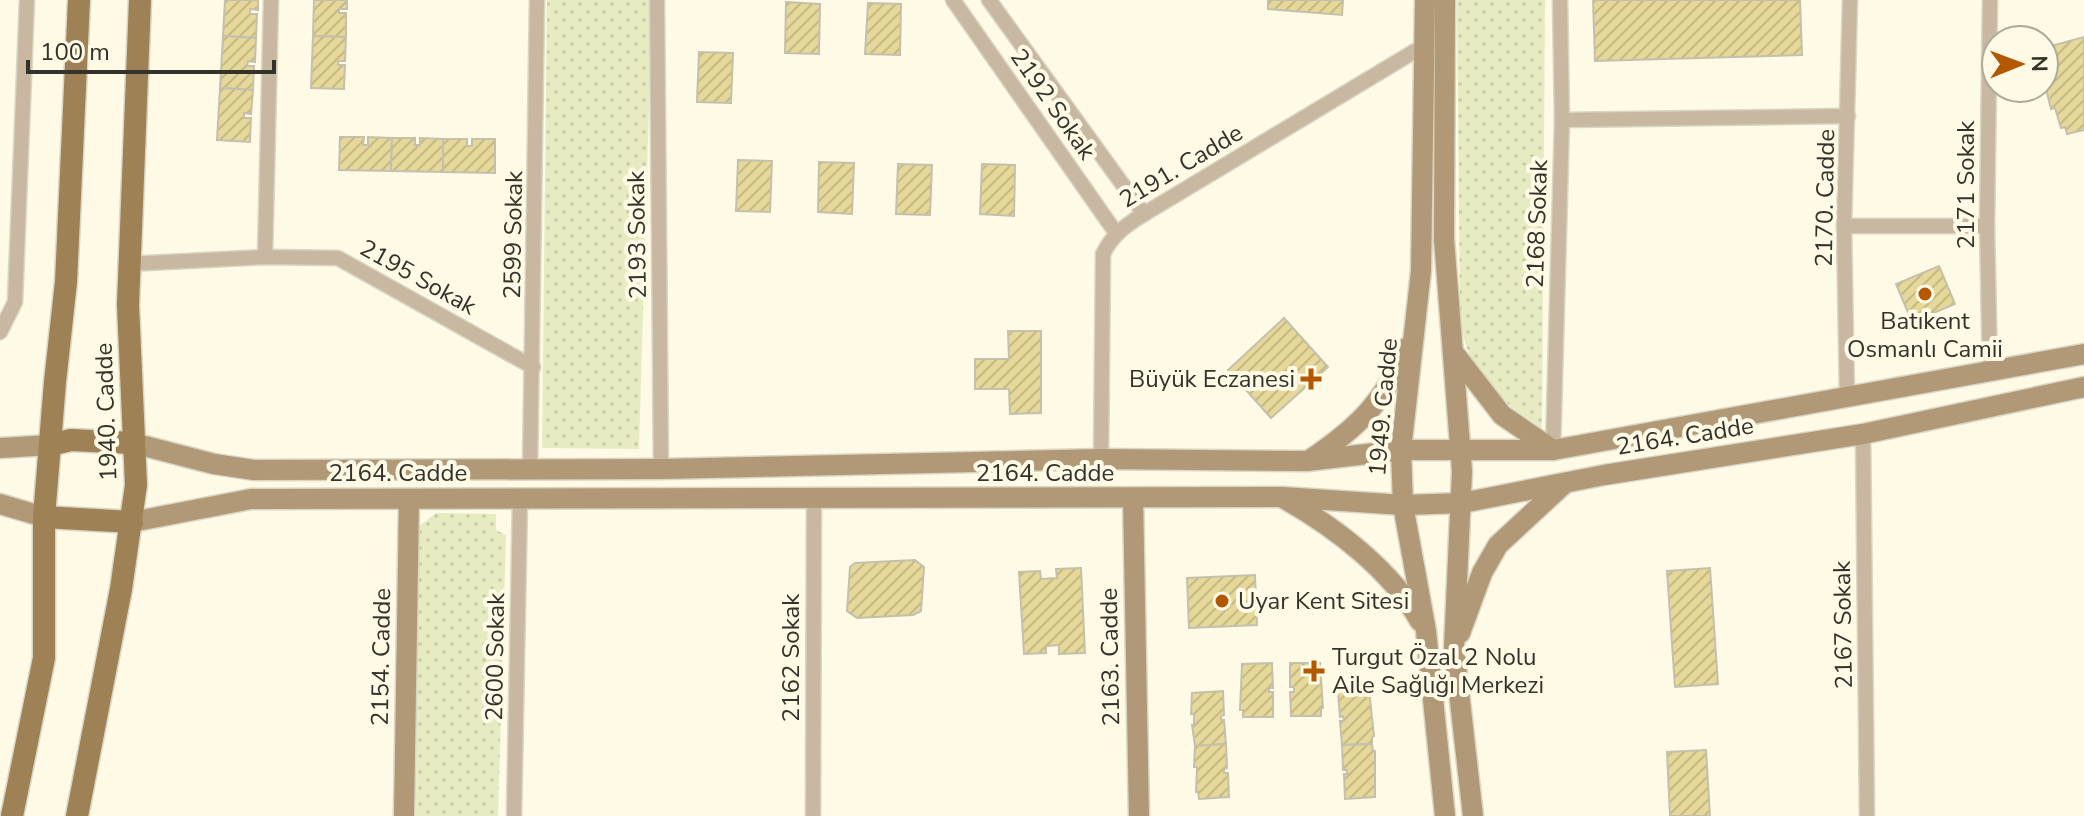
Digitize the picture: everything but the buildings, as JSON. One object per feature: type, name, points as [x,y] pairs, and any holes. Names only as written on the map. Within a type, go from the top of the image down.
[{"type":"main road","name":"1940. Cadde","points":[[12,816],[44,658],[44,517],[66,282],[79,0]]},
{"type":"main road","name":"1940. Cadde","points":[[77,816],[132,522],[136,485],[128,264],[140,0]]},
{"type":"main road","name":"1949. Cadde","points":[[1425,0],[1422,240],[1416,328],[1401,450],[1403,505],[1426,631],[1445,816]]},
{"type":"main road","points":[[1445,0],[1444,239],[1462,503],[1454,648],[1473,816]]},
{"type":"main road","points":[[1307,461],[1336,442],[1372,410],[1389,386],[1416,328]]},
{"type":"main road","points":[[1451,348],[1467,373],[1502,415],[1553,450]]},
{"type":"main road","name":"2164. Cadde","points":[[0,448],[50,445],[71,440],[133,443],[214,464],[254,470],[661,469],[1101,459],[1307,461],[1401,450],[1553,450],[2084,354]]},
{"type":"main road","name":"2164. Cadde","points":[[0,504],[44,517],[132,522],[251,499],[1282,497],[1403,505],[1462,503],[1565,482],[1863,434],[2084,387]]},
{"type":"main road","points":[[1454,648],[1482,573],[1498,545],[1565,482]]},
{"type":"main road","points":[[1282,497],[1328,524],[1386,576],[1415,611],[1426,631]]},
{"type":"main road","name":"2163. Cadde","points":[[1133,498],[1139,816]]},
{"type":"main road","name":"2154. Cadde","points":[[404,816],[409,499]]},
{"type":"street","points":[[0,332],[15,302],[27,0]]},
{"type":"street","points":[[265,257],[271,0]]},
{"type":"street","name":"2599 Sokak","points":[[530,470],[537,0]]},
{"type":"street","name":"2193 Sokak","points":[[657,0],[661,469]]},
{"type":"street","name":"2192 Sokak","points":[[953,0],[1116,233]]},
{"type":"street","name":"2192 Sokak","points":[[989,0],[1144,214]]},
{"type":"street","name":"2168 Sokak","points":[[1553,450],[1562,120],[1560,0]]},
{"type":"street","name":"2170. Cadde","points":[[1847,397],[1844,226],[1850,0]]},
{"type":"street","name":"2171 Sokak","points":[[1990,0],[1987,226],[1990,370]]},
{"type":"street","name":"2191. Cadde","points":[[1101,459],[1103,254],[1116,233],[1425,45]]},
{"type":"street","points":[[1562,120],[1848,116]]},
{"type":"street","points":[[1844,226],[1987,226]]},
{"type":"street","name":"2195 Sokak","points":[[128,264],[265,257],[338,258],[533,367]]},
{"type":"street","name":"2167 Sokak","points":[[1863,434],[1867,816]]},
{"type":"street","name":"2600 Sokak","points":[[514,816],[520,499]]},
{"type":"street","name":"2162 Sokak","points":[[813,816],[814,500]]},
{"type":"green space","points":[[547,0],[652,0],[639,449],[542,448]]},
{"type":"green space","points":[[1457,0],[1545,0],[1542,428],[1490,386],[1475,365],[1462,331]]},
{"type":"green space","points":[[436,513],[496,514],[496,530],[506,535],[498,816],[416,816],[418,527]]},
{"type":"place","name":"Batıkent Osmanlı Camii","points":[[1925,294]]},
{"type":"place","name":"Büyük Eczanesi","points":[[1311,379]]},
{"type":"place","name":"Uyar Kent Sitesi","points":[[1222,601]]},
{"type":"place","name":"Turgut Özal 2 Nolu Aile Sağlığı Merkezi","points":[[1314,671]]}]
